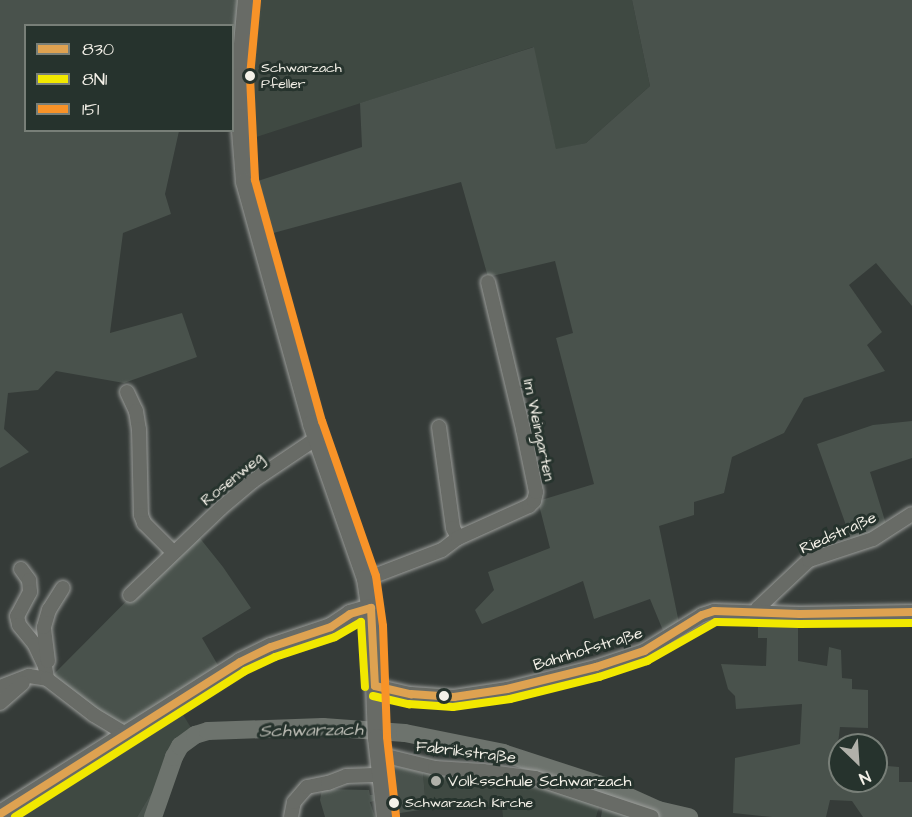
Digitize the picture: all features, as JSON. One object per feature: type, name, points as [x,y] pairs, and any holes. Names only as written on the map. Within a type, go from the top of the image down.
[{"type":"main road","points":[[247,0],[240,77],[242,159],[252,212],[316,438],[366,579],[372,617],[377,738],[387,817]]},
{"type":"main road","points":[[0,814],[240,662],[271,647],[331,627],[372,617]]},
{"type":"street","name":"Im Weingarten","points":[[366,579],[441,550],[458,538],[529,506],[534,501],[536,492],[488,282]]},
{"type":"street","points":[[127,392],[136,411],[139,429],[141,515],[144,523],[172,551]]},
{"type":"street","points":[[439,427],[453,528],[458,538]]},
{"type":"street","name":"Rosenweg","points":[[130,595],[172,551],[253,481],[316,438]]},
{"type":"street","name":"Riedstraße","points":[[757,613],[758,608],[809,560],[873,539],[912,514]]},
{"type":"street","points":[[21,569],[29,580],[30,591],[17,616],[19,625],[35,645],[44,674],[94,715],[126,734]]},
{"type":"street","points":[[0,703],[21,685],[44,674],[49,659],[44,627],[49,610],[63,588]]},
{"type":"street","name":"Bahnhofstraße","points":[[375,686],[411,694],[474,696],[626,658],[658,644],[710,612],[912,612]]},
{"type":"street","points":[[0,687],[29,676],[44,674]]},
{"type":"street","name":"Fabrikstraße","points":[[377,738],[435,768],[515,774],[535,778],[652,817]]},
{"type":"street","points":[[291,817],[294,802],[307,787],[328,783],[346,776],[381,775]]},
{"type":"shaded area","points":[[0,0],[242,0],[234,57],[234,24],[24,24],[24,132],[179,132],[165,194],[171,214],[123,233],[110,333],[182,313],[197,357],[124,383],[56,371],[38,390],[8,393],[4,429],[29,452],[0,468]]},
{"type":"shaded area","points":[[257,0],[632,0],[650,86],[586,143],[556,150],[533,47],[247,140],[249,77]]},
{"type":"shaded area","points":[[632,0],[912,0],[912,306],[876,263],[849,285],[882,332],[867,345],[885,371],[804,398],[784,433],[732,457],[724,493],[694,502],[694,515],[659,526],[679,623],[664,633],[650,599],[594,619],[583,581],[482,624],[475,610],[494,590],[488,572],[550,548],[538,501],[594,484],[556,338],[573,333],[555,261],[488,277],[461,182],[266,235],[252,183],[362,147],[360,103],[534,47],[556,149],[586,143],[650,86]]},
{"type":"shaded area","points":[[912,421],[912,458],[870,472],[886,524],[868,537],[852,542],[817,444],[873,425]]},
{"type":"shaded area","points":[[195,532],[251,608],[202,638],[222,672],[126,734],[49,679]]},
{"type":"shaded area","points":[[758,619],[792,621],[798,624],[798,661],[827,666],[829,647],[841,650],[842,678],[852,679],[852,689],[868,690],[868,728],[840,727],[839,733],[828,733],[828,793],[888,793],[888,766],[899,767],[899,782],[912,782],[912,817],[863,817],[852,801],[830,800],[826,817],[772,817],[733,813],[735,758],[800,744],[802,704],[736,709],[735,696],[728,689],[721,664],[766,666],[767,638],[758,638]]},
{"type":"shaded area","points":[[175,702],[195,734],[180,746],[137,817],[0,817]]},
{"type":"shaded area","points":[[392,765],[423,773],[426,809],[394,814]]},
{"type":"shaded area","points":[[423,773],[507,776],[600,804],[596,817],[503,817],[502,807],[426,809]]},
{"type":"shaded area","points":[[157,785],[160,817],[137,817],[149,797]]},
{"type":"shaded area","points":[[322,789],[369,790],[370,795],[373,795],[374,801],[370,802],[375,817],[325,817],[320,800]]},
{"type":"shaded area","points":[[603,805],[642,817],[601,817]]},
{"type":"waterway","name":"Schwarzach","points":[[153,817],[174,757],[180,746],[195,735],[208,731],[323,727],[405,733],[503,753],[607,787],[658,810],[689,817]]},
{"type":"transit line","name":"151","points":[[257,1],[250,77],[255,180],[322,421],[376,576],[383,626],[387,737],[396,816]]},
{"type":"transit line","name":"830","points":[[0,814],[240,662],[271,647],[331,627],[350,614],[371,608],[375,686]]},
{"type":"transit line","name":"830","points":[[375,686],[411,694],[454,697],[507,689],[596,667],[644,651],[702,615],[714,611],[800,614],[912,612]]},
{"type":"transit line","name":"8N1","points":[[15,817],[245,671],[275,657],[335,637],[361,622],[365,687]]},
{"type":"transit line","name":"8N1","points":[[373,696],[409,704],[453,707],[510,699],[599,677],[647,661],[716,622],[912,623]]},
{"type":"place","name":"Schwarzach Pfeller","points":[[250,76]]},
{"type":"place","name":"Volksschule Schwarzach","points":[[436,781]]},
{"type":"place","name":"Schwarzach Kirche","points":[[394,803]]}]
